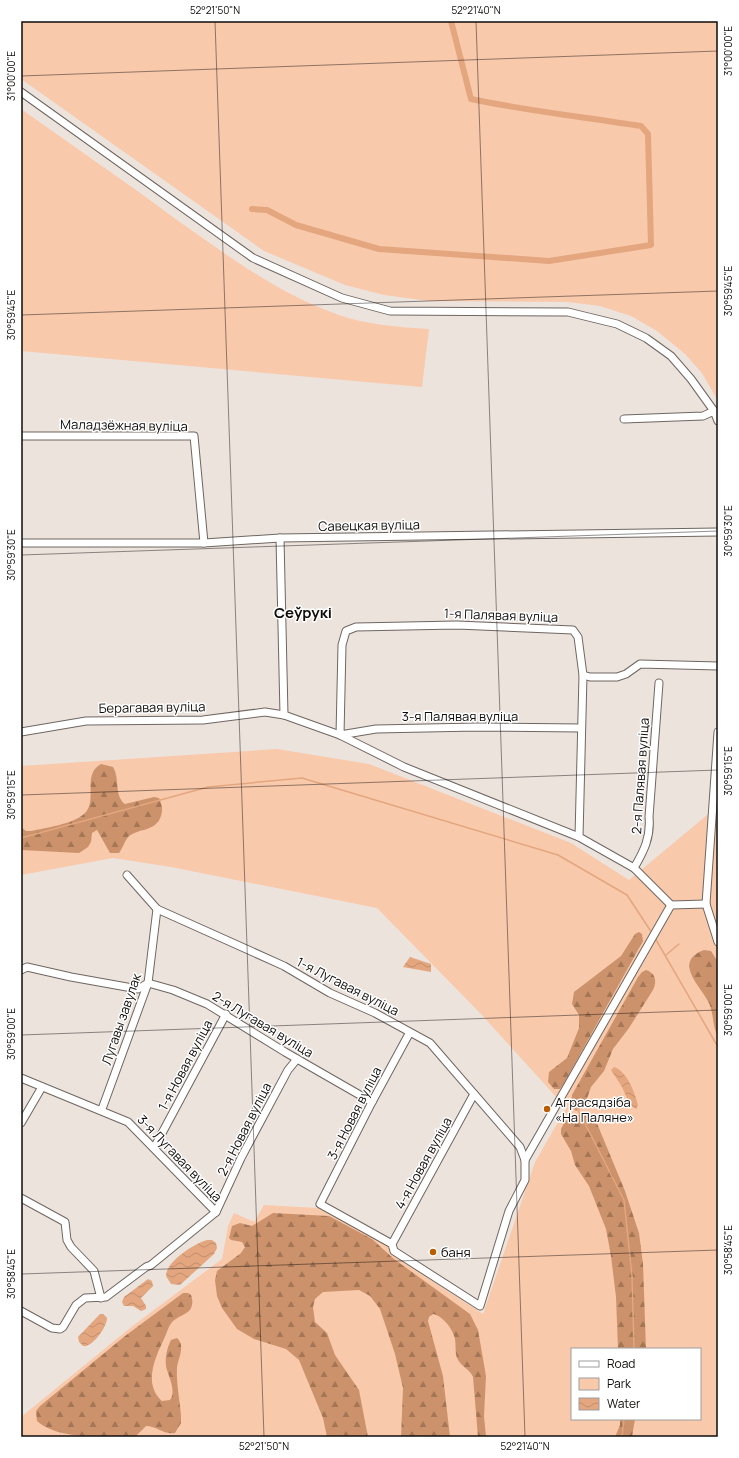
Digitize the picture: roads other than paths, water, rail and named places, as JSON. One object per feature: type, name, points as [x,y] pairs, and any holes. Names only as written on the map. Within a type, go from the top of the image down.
[{"type":"street","points":[[21,92],[253,258],[342,298],[390,311],[568,312],[617,324],[646,338],[671,356],[691,379],[714,411],[718,421]]},
{"type":"street","points":[[624,419],[703,416],[714,411]]},
{"type":"street","name":"Маладзёжная вуліца","points":[[21,436],[194,436],[204,543]]},
{"type":"street","name":"Савецкая вуліца","points":[[21,543],[204,543],[280,538],[718,532]]},
{"type":"street","points":[[280,538],[284,715]]},
{"type":"street","name":"1-я Палявая вуліца","points":[[340,735],[342,645],[346,631],[356,627],[457,625],[573,630],[578,637],[583,675]]},
{"type":"street","points":[[579,837],[583,675],[590,677],[617,677],[626,674],[640,664],[718,666]]},
{"type":"street","name":"2-я Палявая вуліца","points":[[634,868],[646,846],[650,827],[649,810],[659,683]]},
{"type":"street","name":"Берагавая вуліца","points":[[21,732],[86,721],[203,720],[265,712],[284,715],[340,735],[404,767],[579,837],[634,868],[670,905]]},
{"type":"street","name":"3-я Палявая вуліца","points":[[340,735],[376,729],[477,727],[581,728]]},
{"type":"street","points":[[718,732],[716,780],[706,904],[718,942]]},
{"type":"street","name":"1-я Лугавая вуліца","points":[[127,875],[157,909],[284,966],[330,993],[375,1014],[430,1043],[520,1147],[525,1160]]},
{"type":"street","points":[[392,1244],[394,1251],[480,1306],[509,1211],[525,1180],[525,1160],[670,905],[706,904]]},
{"type":"street","name":"Лугавы завулак","points":[[102,1110],[148,983],[157,909]]},
{"type":"street","name":"2-я Лугавая вуліца","points":[[21,970],[26,967],[138,989],[148,983],[173,990],[226,1014],[297,1059],[372,1102]]},
{"type":"street","name":"1-я Новая вуліца","points":[[154,1148],[226,1014]]},
{"type":"street","name":"3-я Новая вуліца","points":[[392,1244],[320,1204],[372,1102],[410,1032]]},
{"type":"street","name":"2-я Новая вуліца","points":[[216,1212],[241,1158],[288,1070],[297,1059]]},
{"type":"street","name":"3-я Лугавая вуліца","points":[[21,1078],[102,1110],[128,1122],[216,1212],[152,1265],[146,1267],[106,1297],[101,1298]]},
{"type":"street","points":[[21,1123],[42,1087]]},
{"type":"street","name":"4-я Новая вуліца","points":[[392,1244],[474,1094]]},
{"type":"street","points":[[21,1198],[65,1222],[67,1240],[71,1247],[94,1272],[101,1298],[84,1298],[76,1306],[63,1327],[60,1329],[52,1328],[21,1311]]},
{"type":"water","points":[[410,957],[431,964],[431,972],[403,967]]},
{"type":"water","points":[[614,1067],[623,1073],[630,1083],[638,1105],[636,1109],[630,1105],[622,1087],[611,1070]]},
{"type":"water","points":[[207,1240],[212,1240],[216,1243],[217,1248],[214,1254],[180,1285],[171,1284],[166,1276],[167,1270],[171,1265],[188,1249]]},
{"type":"water","points":[[148,1279],[152,1281],[153,1286],[141,1298],[146,1306],[146,1309],[141,1311],[133,1306],[124,1306],[122,1302],[124,1297]]},
{"type":"water","points":[[100,1314],[103,1314],[107,1318],[105,1326],[91,1344],[83,1346],[79,1342],[78,1337]]},
{"type":"waterway","points":[[252,209],[267,210],[296,225],[379,249],[549,261],[651,245],[648,134],[641,126],[471,99],[451,21]]},
{"type":"waterway","points":[[21,838],[208,787],[302,778],[558,855],[627,895],[652,933]]},
{"type":"waterway","points":[[655,938],[718,1047]]},
{"type":"waterway","points":[[666,955],[679,944]]},
{"type":"waterway","points":[[575,1104],[624,1200],[632,1276],[634,1348]]},
{"type":"waterway","points":[[622,1437],[624,1420]]},
{"type":"place","name":"Аграсядзіба «На Паляне»","points":[[547,1109]]},
{"type":"place","name":"баня","points":[[433,1252]]},
{"type":"district","name":"Сеўрукі","points":[[303,612]]}]
